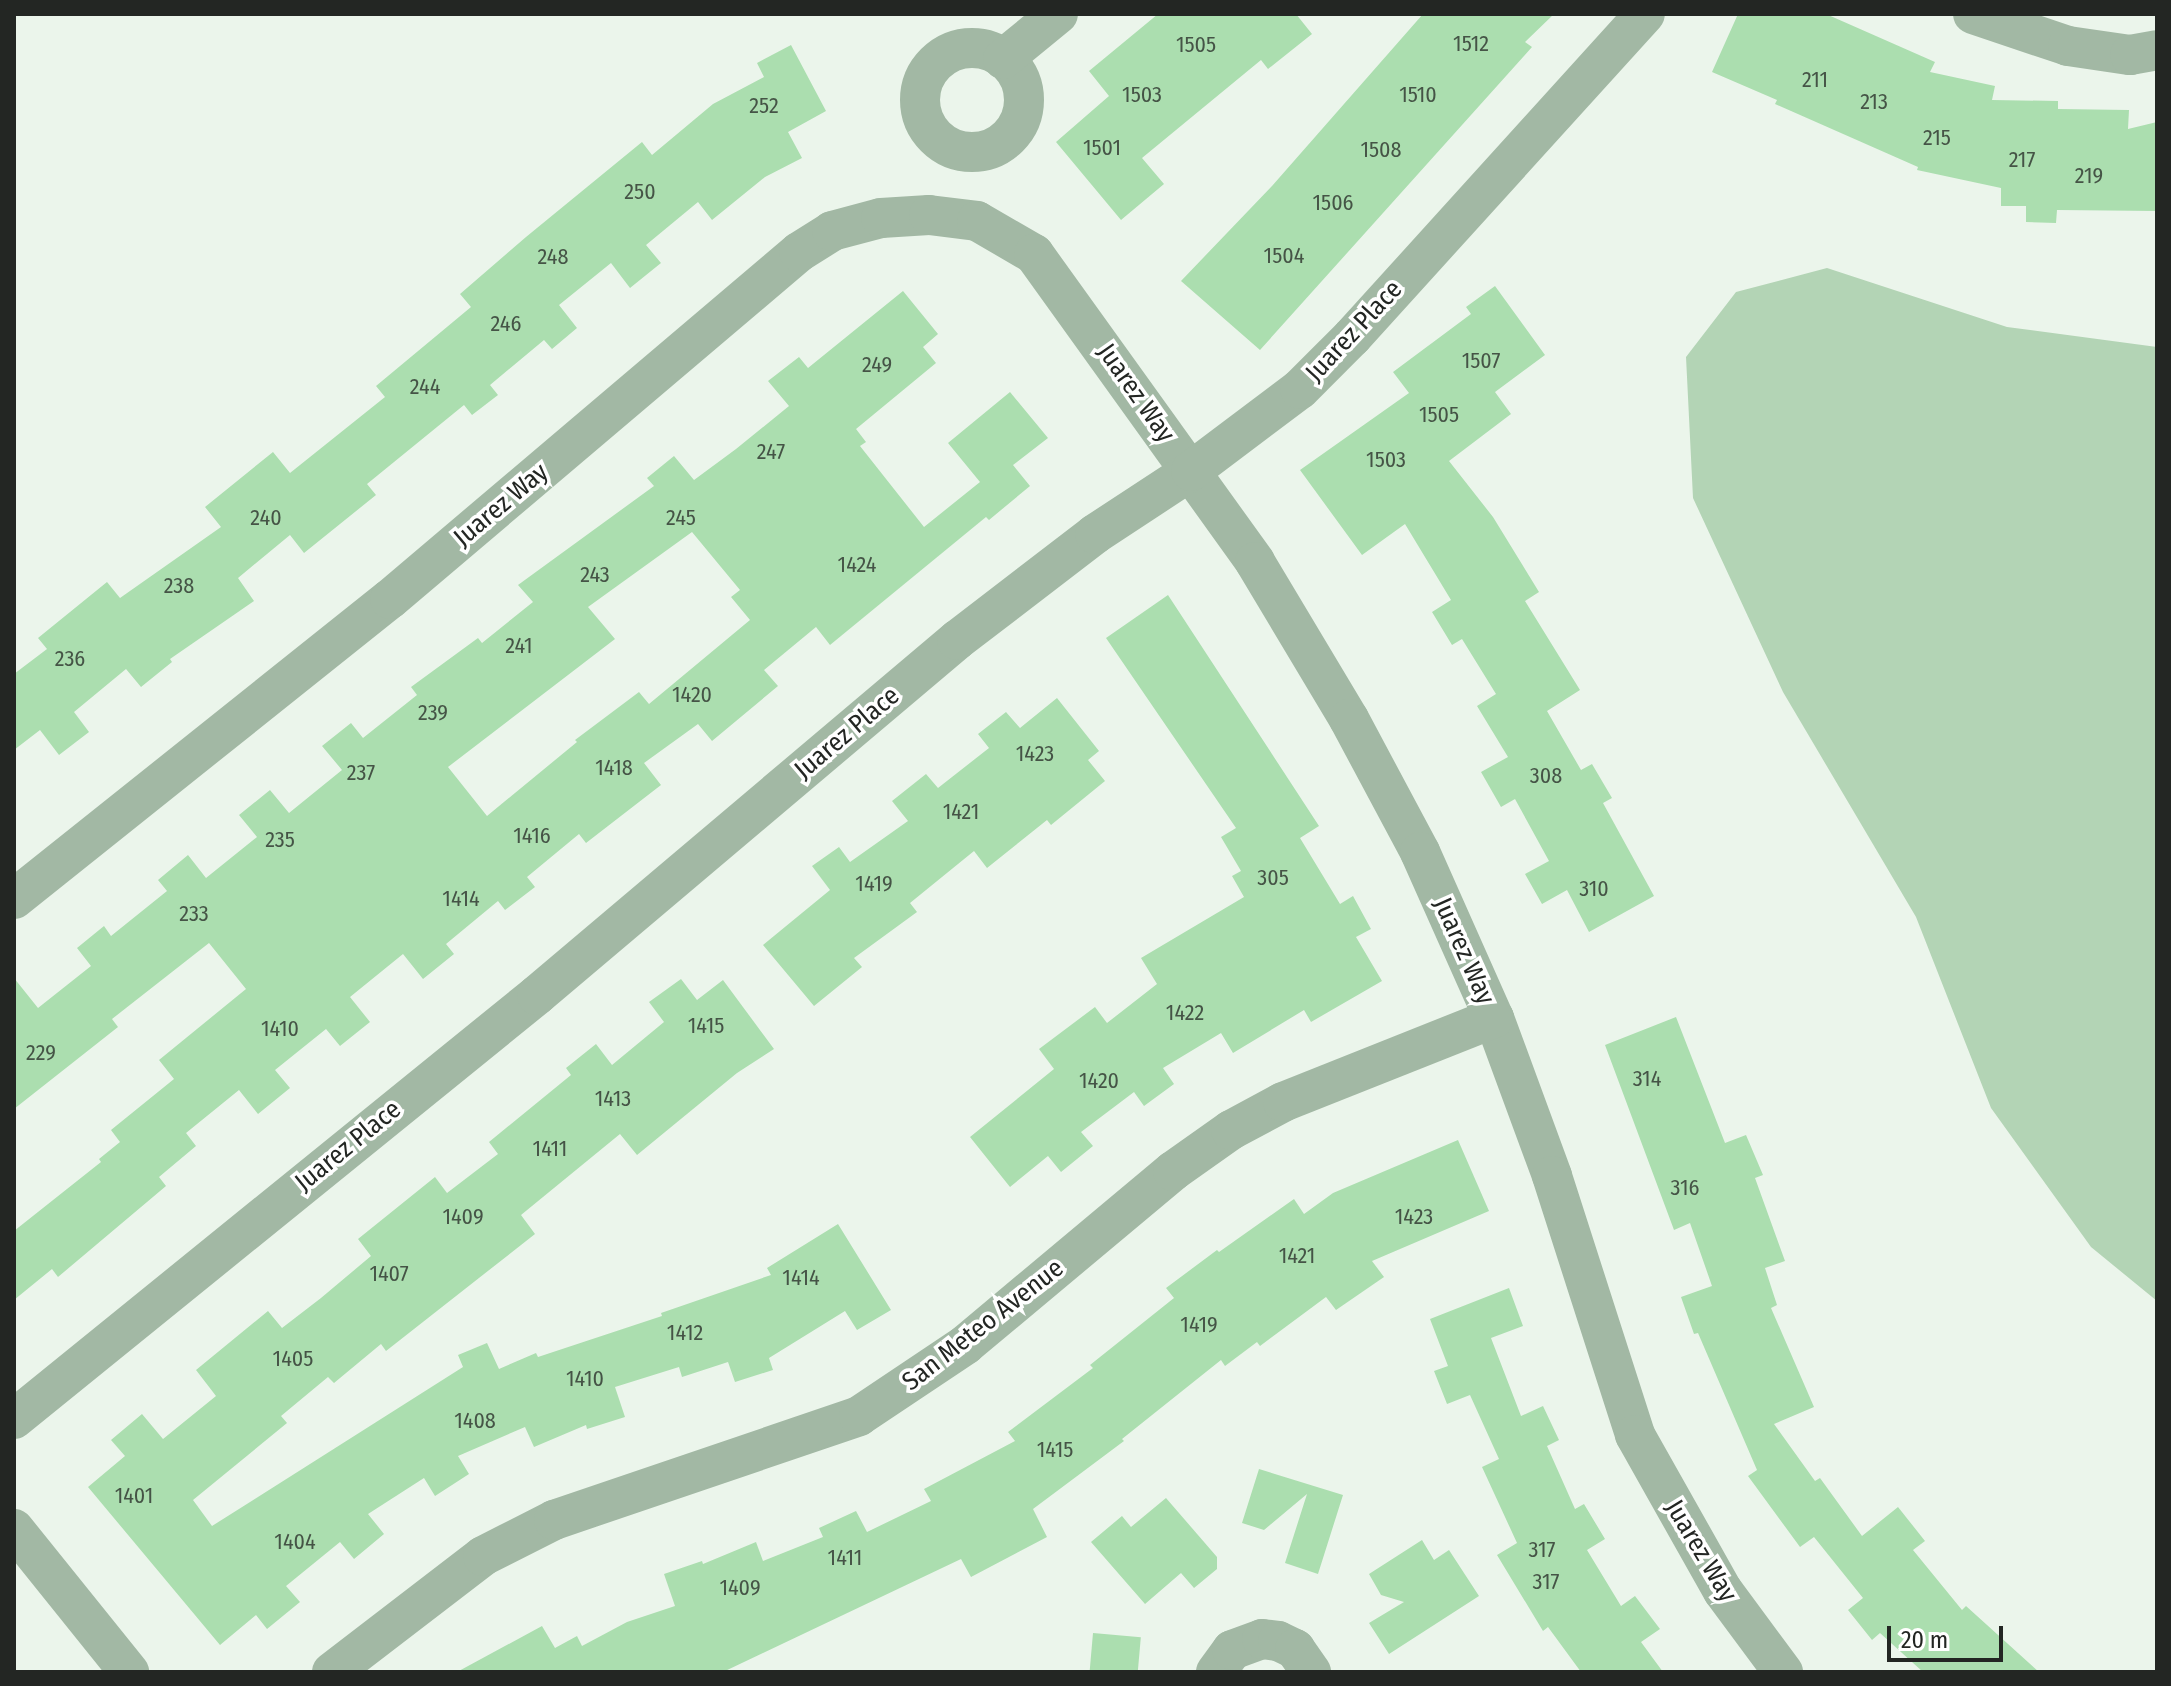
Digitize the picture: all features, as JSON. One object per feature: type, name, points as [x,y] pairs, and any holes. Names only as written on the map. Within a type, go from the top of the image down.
[{"type":"street","points":[[1003,59],[1058,14]]},
{"type":"street","name":"Juarez Place","points":[[14,1419],[537,995],[957,640],[1095,534],[1191,471],[1300,389],[1352,337],[1645,14]]},
{"type":"street","points":[[1973,14],[2068,46],[2130,55],[2157,50]]},
{"type":"street","name":"Juarez Way","points":[[14,899],[390,599],[799,252],[832,231],[881,218],[929,215],[977,221],[1034,254],[1255,562],[1349,719],[1420,852],[1494,1018],[1552,1176],[1635,1435],[1677,1515],[1723,1591],[1783,1672]]},
{"type":"street","name":"San Meteo Avenue","points":[[332,1672],[483,1556],[554,1520],[859,1416],[965,1345],[1173,1171],[1231,1130],[1283,1102],[1494,1018]]},
{"type":"street","points":[[14,1529],[129,1672]]},
{"type":"street","points":[[1216,1672],[1232,1650],[1262,1639],[1295,1649],[1311,1672]]},
{"type":"green space","points":[[1827,268],[2007,327],[2157,347],[2157,1301],[2091,1247],[1991,1108],[1916,917],[1783,692],[1693,498],[1686,357],[1736,292]]},
{"type":"building","points":[[1158,14],[1296,14],[1312,34],[1268,69],[1261,60],[1142,158],[1164,184],[1121,220],[1056,142],[1109,96],[1089,71]]},
{"type":"building","points":[[1423,14],[1554,14],[1525,42],[1532,47],[1260,350],[1181,281],[1272,186]]},
{"type":"building","points":[[1738,14],[1826,14],[1935,62],[1930,72],[1995,86],[1992,100],[2058,101],[2058,109],[2129,110],[2128,129],[2157,122],[2157,211],[2057,210],[2056,223],[2026,222],[2026,206],[2001,206],[2001,188],[1917,170],[1918,167],[1775,104],[1777,100],[1712,72]]},
{"type":"building","points":[[791,45],[826,111],[788,132],[802,158],[765,177],[712,220],[698,202],[646,245],[661,263],[630,288],[611,263],[559,305],[577,328],[552,349],[544,340],[490,385],[498,395],[472,415],[464,405],[367,484],[376,495],[304,553],[290,535],[238,578],[254,601],[170,659],[172,662],[141,687],[126,669],[74,712],[89,732],[59,755],[40,730],[14,750],[14,674],[47,649],[38,638],[107,582],[120,598],[221,527],[205,507],[273,452],[290,473],[385,397],[376,386],[471,307],[460,294],[526,237],[642,142],[652,155],[713,104],[764,77],[757,63]]},
{"type":"building","points":[[1495,286],[1545,355],[1495,392],[1511,414],[1449,461],[1493,517],[1539,592],[1525,601],[1580,690],[1547,711],[1581,770],[1592,764],[1612,798],[1603,803],[1654,896],[1589,932],[1567,890],[1542,904],[1525,874],[1549,861],[1515,799],[1501,807],[1481,772],[1508,757],[1477,706],[1496,694],[1462,639],[1452,645],[1432,612],[1451,600],[1405,524],[1362,555],[1300,470],[1409,393],[1393,372],[1471,314],[1466,307]]},
{"type":"building","points":[[903,291],[938,334],[923,347],[936,363],[856,429],[866,442],[860,446],[924,527],[980,482],[948,443],[1010,392],[1048,438],[1013,465],[1030,486],[989,520],[986,517],[830,645],[816,627],[764,670],[778,686],[712,741],[698,724],[644,763],[661,785],[586,843],[579,834],[527,877],[535,887],[505,910],[498,901],[446,944],[454,954],[423,979],[403,954],[350,997],[370,1022],[340,1046],[326,1029],[275,1070],[290,1088],[258,1114],[239,1090],[186,1133],[196,1146],[159,1177],[166,1186],[58,1277],[52,1269],[14,1300],[14,1231],[101,1162],[99,1159],[120,1142],[111,1130],[174,1079],[159,1060],[246,989],[209,943],[112,1019],[118,1027],[14,1109],[14,978],[38,1008],[91,966],[77,948],[104,926],[111,936],[167,891],[158,880],[188,855],[206,878],[257,837],[239,815],[270,790],[289,813],[342,770],[322,746],[351,723],[363,738],[417,695],[411,687],[478,638],[482,643],[533,602],[518,585],[654,486],[647,478],[674,456],[694,480],[736,449],[789,406],[768,381],[799,357],[808,368]],"holes":[[[692,532],[740,590],[731,597],[750,620],[649,704],[639,692],[575,740],[577,742],[487,816],[448,767],[615,639],[588,607]]]},
{"type":"building","points":[[1168,595],[1319,826],[1300,838],[1340,904],[1353,896],[1371,929],[1356,937],[1382,981],[1311,1022],[1304,1010],[1233,1053],[1221,1033],[1163,1068],[1174,1084],[1144,1106],[1134,1092],[1081,1132],[1093,1146],[1061,1172],[1048,1156],[1010,1187],[970,1137],[1054,1069],[1039,1049],[1095,1007],[1107,1023],[1157,984],[1141,958],[1244,897],[1232,876],[1241,871],[1221,837],[1236,828],[1106,638]]},
{"type":"building","points":[[1057,698],[1099,751],[1088,760],[1105,781],[1051,825],[1047,820],[987,868],[974,851],[910,903],[917,912],[854,958],[862,967],[814,1006],[763,945],[830,890],[812,866],[839,847],[850,862],[908,821],[892,801],[926,774],[938,788],[989,748],[978,734],[1006,712],[1020,728]]},
{"type":"building","points":[[681,979],[697,1000],[723,980],[774,1049],[737,1073],[637,1155],[620,1134],[521,1215],[535,1234],[386,1351],[381,1344],[334,1383],[328,1377],[281,1416],[287,1423],[193,1500],[212,1526],[463,1367],[458,1355],[487,1343],[499,1369],[536,1353],[538,1357],[662,1316],[661,1313],[771,1275],[767,1268],[838,1224],[891,1310],[857,1330],[845,1311],[769,1358],[773,1370],[735,1382],[728,1362],[682,1377],[679,1367],[615,1387],[625,1417],[587,1429],[586,1425],[534,1447],[525,1427],[458,1456],[469,1474],[435,1496],[424,1478],[368,1514],[384,1534],[354,1559],[340,1542],[286,1586],[300,1602],[267,1629],[256,1615],[220,1645],[88,1487],[125,1456],[111,1440],[142,1414],[163,1439],[216,1396],[196,1370],[268,1311],[282,1328],[321,1298],[371,1256],[358,1239],[435,1177],[447,1193],[498,1154],[489,1142],[571,1075],[566,1068],[596,1044],[612,1065],[664,1022],[649,1002]]},
{"type":"building","points":[[1676,1017],[1725,1143],[1746,1135],[1763,1175],[1755,1178],[1785,1261],[1765,1268],[1777,1305],[1771,1308],[1814,1407],[1774,1424],[1815,1481],[1820,1478],[1862,1536],[1898,1507],[1925,1541],[1913,1550],[1962,1610],[1966,1606],[2039,1672],[1923,1672],[1880,1633],[1872,1640],[1848,1610],[1863,1598],[1814,1537],[1800,1547],[1748,1476],[1757,1470],[1698,1333],[1694,1334],[1681,1297],[1712,1286],[1690,1223],[1674,1230],[1605,1045]]},
{"type":"building","points":[[1458,1140],[1489,1211],[1372,1261],[1384,1277],[1336,1310],[1326,1297],[1260,1346],[1257,1342],[1225,1366],[1221,1360],[1122,1439],[1124,1441],[1033,1509],[1047,1537],[971,1577],[961,1559],[723,1672],[457,1672],[542,1626],[555,1648],[577,1636],[582,1646],[627,1622],[675,1606],[664,1574],[702,1561],[703,1564],[756,1542],[763,1561],[823,1537],[819,1528],[856,1511],[867,1532],[931,1501],[924,1489],[1015,1441],[1008,1432],[1093,1368],[1090,1365],[1174,1298],[1166,1288],[1217,1250],[1219,1252],[1294,1199],[1304,1214],[1333,1193]]},
{"type":"building","points":[[1509,1288],[1523,1326],[1491,1338],[1521,1416],[1543,1406],[1559,1440],[1547,1446],[1575,1509],[1584,1504],[1605,1539],[1587,1550],[1621,1606],[1635,1596],[1660,1629],[1641,1642],[1663,1672],[1581,1672],[1548,1627],[1543,1631],[1497,1555],[1517,1543],[1482,1467],[1499,1459],[1470,1395],[1447,1404],[1434,1371],[1448,1366],[1430,1319]]},
{"type":"building","points":[[1259,1469],[1343,1495],[1318,1574],[1285,1563],[1307,1494],[1264,1530],[1242,1523]]},
{"type":"building","points":[[1166,1498],[1217,1557],[1217,1569],[1194,1588],[1181,1573],[1145,1604],[1091,1542],[1122,1516],[1131,1527]]},
{"type":"building","points":[[1422,1540],[1434,1560],[1449,1550],[1479,1596],[1389,1654],[1369,1623],[1404,1602],[1381,1595],[1369,1574]]},
{"type":"building","points":[[1093,1633],[1141,1637],[1138,1672],[1090,1672]]}]
